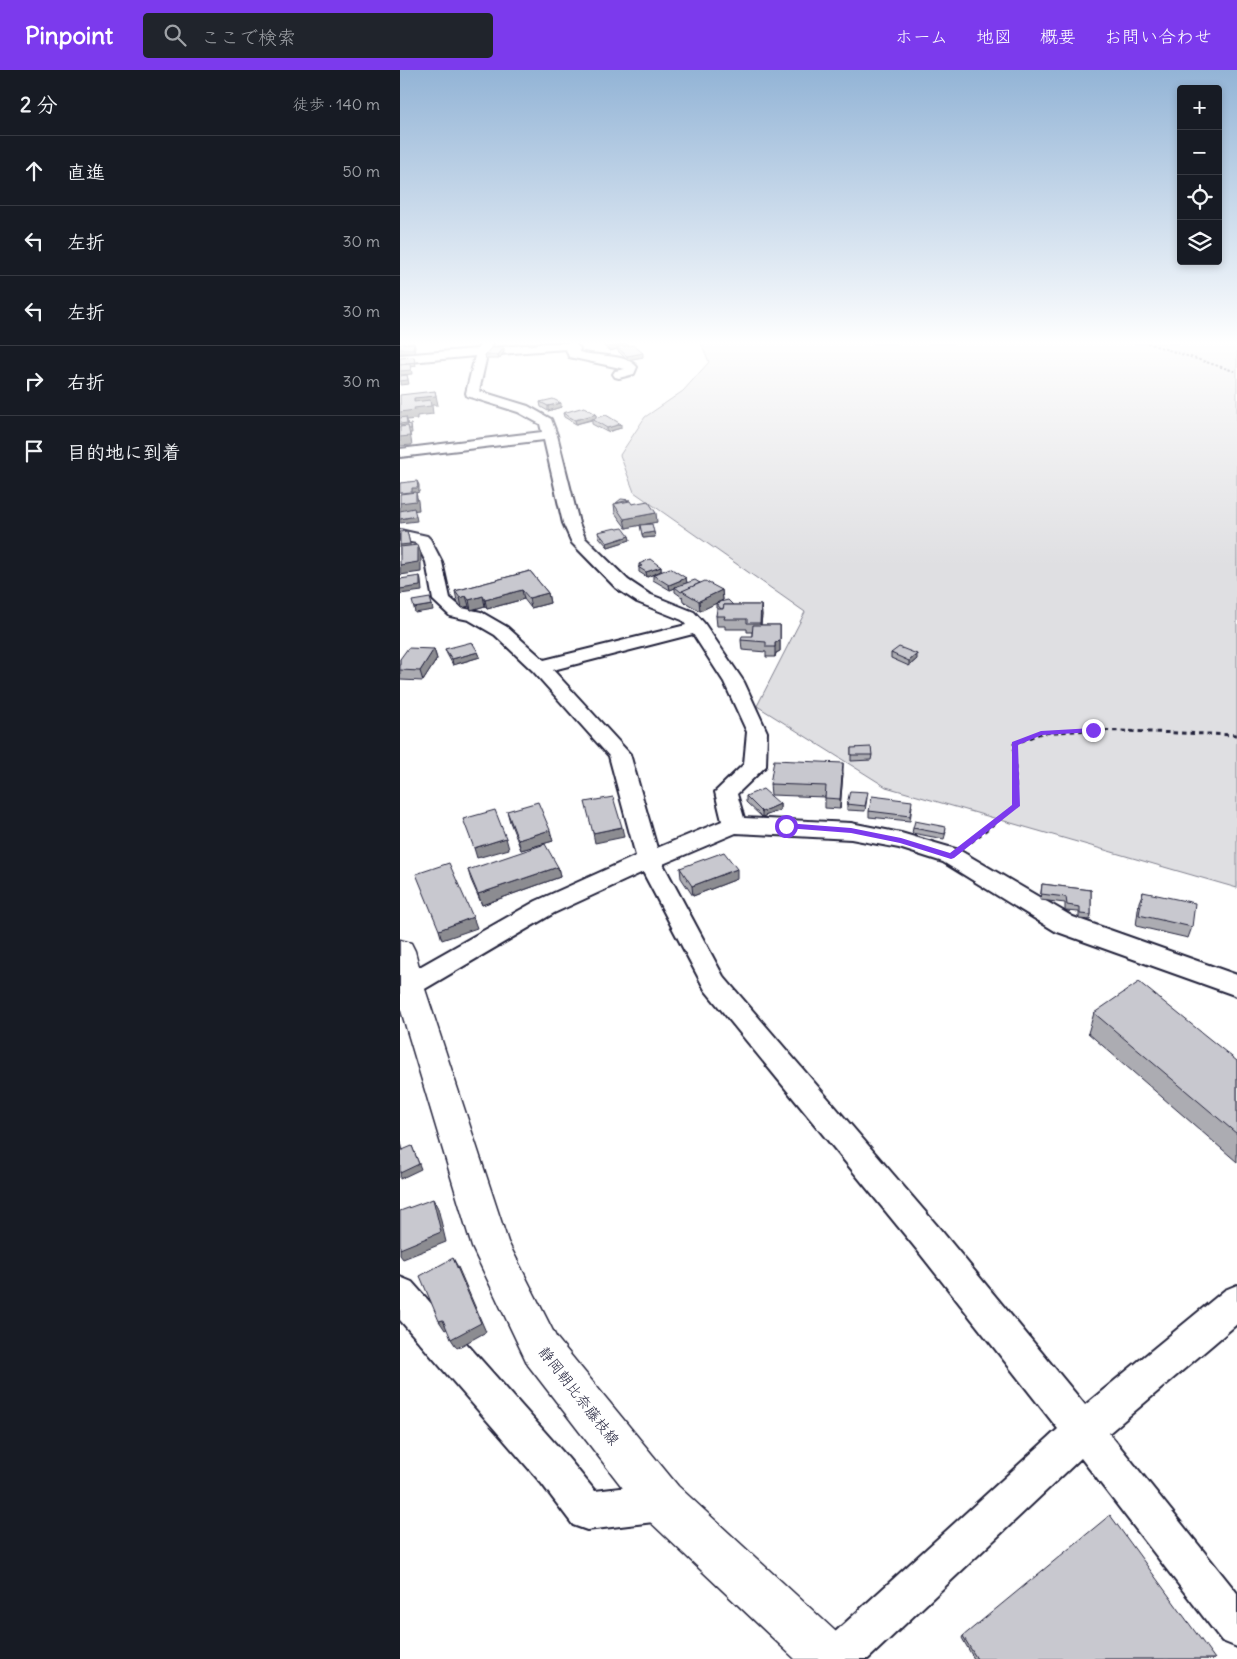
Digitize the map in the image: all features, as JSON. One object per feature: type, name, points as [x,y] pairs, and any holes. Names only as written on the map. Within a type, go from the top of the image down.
[{"type":"main road","name":"静岡朝比奈藤枝線","points":[[400,950],[409,986],[492,1248],[542,1351],[662,1502],[830,1659]]},
{"type":"street","points":[[539,417],[546,422],[571,523],[578,540],[622,584],[643,598],[688,616],[698,627],[734,682],[757,732],[755,766],[726,792],[734,824]]},
{"type":"street","points":[[400,453],[550,435]]},
{"type":"street","points":[[400,535],[421,539],[424,542],[434,562],[442,600],[456,612],[475,616],[501,631],[540,667],[619,754],[649,860],[714,984],[929,1240],[1237,1626]]},
{"type":"street","points":[[540,667],[698,627]]},
{"type":"street","points":[[409,986],[545,907],[734,824],[851,830],[901,841],[951,856],[1064,924],[1237,986]]},
{"type":"street","points":[[400,1294],[555,1471],[587,1511],[662,1502]]},
{"type":"street","points":[[837,1659],[1083,1431],[1237,1302]]},
{"type":"path","points":[[951,856],[1016,806],[1014,744],[1041,733],[1093,730],[1237,735]]},
{"type":"shaded area","points":[[645,417],[1237,417],[1237,888],[886,787],[757,706],[805,612],[634,492],[620,455]]},
{"type":"building","points":[[406,417],[407,423],[400,424],[400,418]]},
{"type":"building","points":[[570,417],[585,417],[575,420]]},
{"type":"building","points":[[610,417],[621,424],[607,428],[592,419]]},
{"type":"building","points":[[411,424],[411,429],[408,426],[400,427],[400,426]]},
{"type":"building","points":[[408,426],[410,436],[400,437],[400,427]]},
{"type":"building","points":[[417,481],[418,488],[412,488],[412,492],[400,493],[400,483]]},
{"type":"building","points":[[416,492],[416,501],[400,503],[400,494]]},
{"type":"building","points":[[621,499],[630,500],[616,503]]},
{"type":"building","points":[[630,501],[632,504],[648,501],[656,513],[624,519],[614,504]]},
{"type":"building","points":[[414,508],[416,516],[400,519],[400,511]]},
{"type":"building","points":[[652,524],[654,532],[642,534],[640,525]]},
{"type":"building","points":[[623,528],[629,536],[607,543],[598,532]]},
{"type":"building","points":[[407,531],[410,544],[400,545],[400,532]]},
{"type":"building","points":[[418,545],[418,562],[400,565],[400,547]]},
{"type":"building","points":[[650,559],[661,567],[646,572],[638,567],[642,566],[639,564]]},
{"type":"building","points":[[670,568],[686,578],[669,585],[653,575]]},
{"type":"building","points":[[530,571],[548,593],[529,598],[522,590],[485,600],[483,596],[469,600],[466,596],[460,598],[455,591]]},
{"type":"building","points":[[420,576],[420,586],[400,589],[400,579]]},
{"type":"building","points":[[695,580],[700,583],[681,592],[675,587]]},
{"type":"building","points":[[705,581],[722,590],[699,601],[682,591]]},
{"type":"building","points":[[430,598],[432,605],[414,608],[412,601]]},
{"type":"building","points":[[728,600],[733,605],[724,605],[723,609],[716,603]]},
{"type":"building","points":[[724,605],[761,605],[760,623],[747,623],[747,619],[724,619],[725,616],[716,616],[717,609],[723,609]]},
{"type":"building","points":[[753,625],[780,625],[780,641],[775,643],[775,647],[766,647],[766,642],[741,640],[742,636],[752,636]]},
{"type":"building","points":[[472,642],[478,652],[452,659],[445,649]]},
{"type":"building","points":[[899,647],[917,654],[909,661],[891,653]]},
{"type":"building","points":[[408,648],[434,649],[420,671],[400,670],[400,659]]},
{"type":"building","points":[[871,747],[872,755],[851,755],[851,748]]},
{"type":"building","points":[[774,760],[843,763],[840,799],[825,798],[826,786],[770,784]]},
{"type":"building","points":[[763,789],[780,804],[762,812],[746,796]]},
{"type":"building","points":[[850,791],[868,792],[865,806],[847,804]]},
{"type":"building","points":[[872,796],[912,801],[910,816],[869,811]]},
{"type":"building","points":[[613,797],[622,827],[593,833],[585,802]]},
{"type":"building","points":[[538,802],[550,830],[518,840],[507,811]]},
{"type":"building","points":[[495,810],[506,838],[474,848],[463,819]]},
{"type":"building","points":[[915,821],[946,827],[945,834],[913,828]]},
{"type":"building","points":[[545,844],[558,867],[478,894],[468,870]]},
{"type":"building","points":[[724,852],[737,869],[692,886],[680,868]]},
{"type":"building","points":[[449,863],[473,917],[439,930],[416,874]]},
{"type":"building","points":[[1042,884],[1091,890],[1091,915],[1080,914],[1080,907],[1067,905],[1066,897],[1041,894]]},
{"type":"building","points":[[1143,892],[1195,903],[1192,927],[1139,915]]},
{"type":"building","points":[[1139,982],[1237,1061],[1237,1134],[1094,1013]]},
{"type":"building","points":[[412,1146],[419,1164],[400,1173],[400,1151]]},
{"type":"building","points":[[433,1199],[441,1232],[400,1249],[400,1211]]},
{"type":"building","points":[[453,1258],[481,1323],[451,1339],[443,1320],[439,1321],[420,1276]]},
{"type":"building","points":[[1110,1515],[1215,1659],[977,1659],[963,1636]]},
{"type":"route","points":[[786,826],[851,830],[901,841],[951,856],[988,830],[1016,806],[1014,744],[1041,733],[1093,730]]}]
